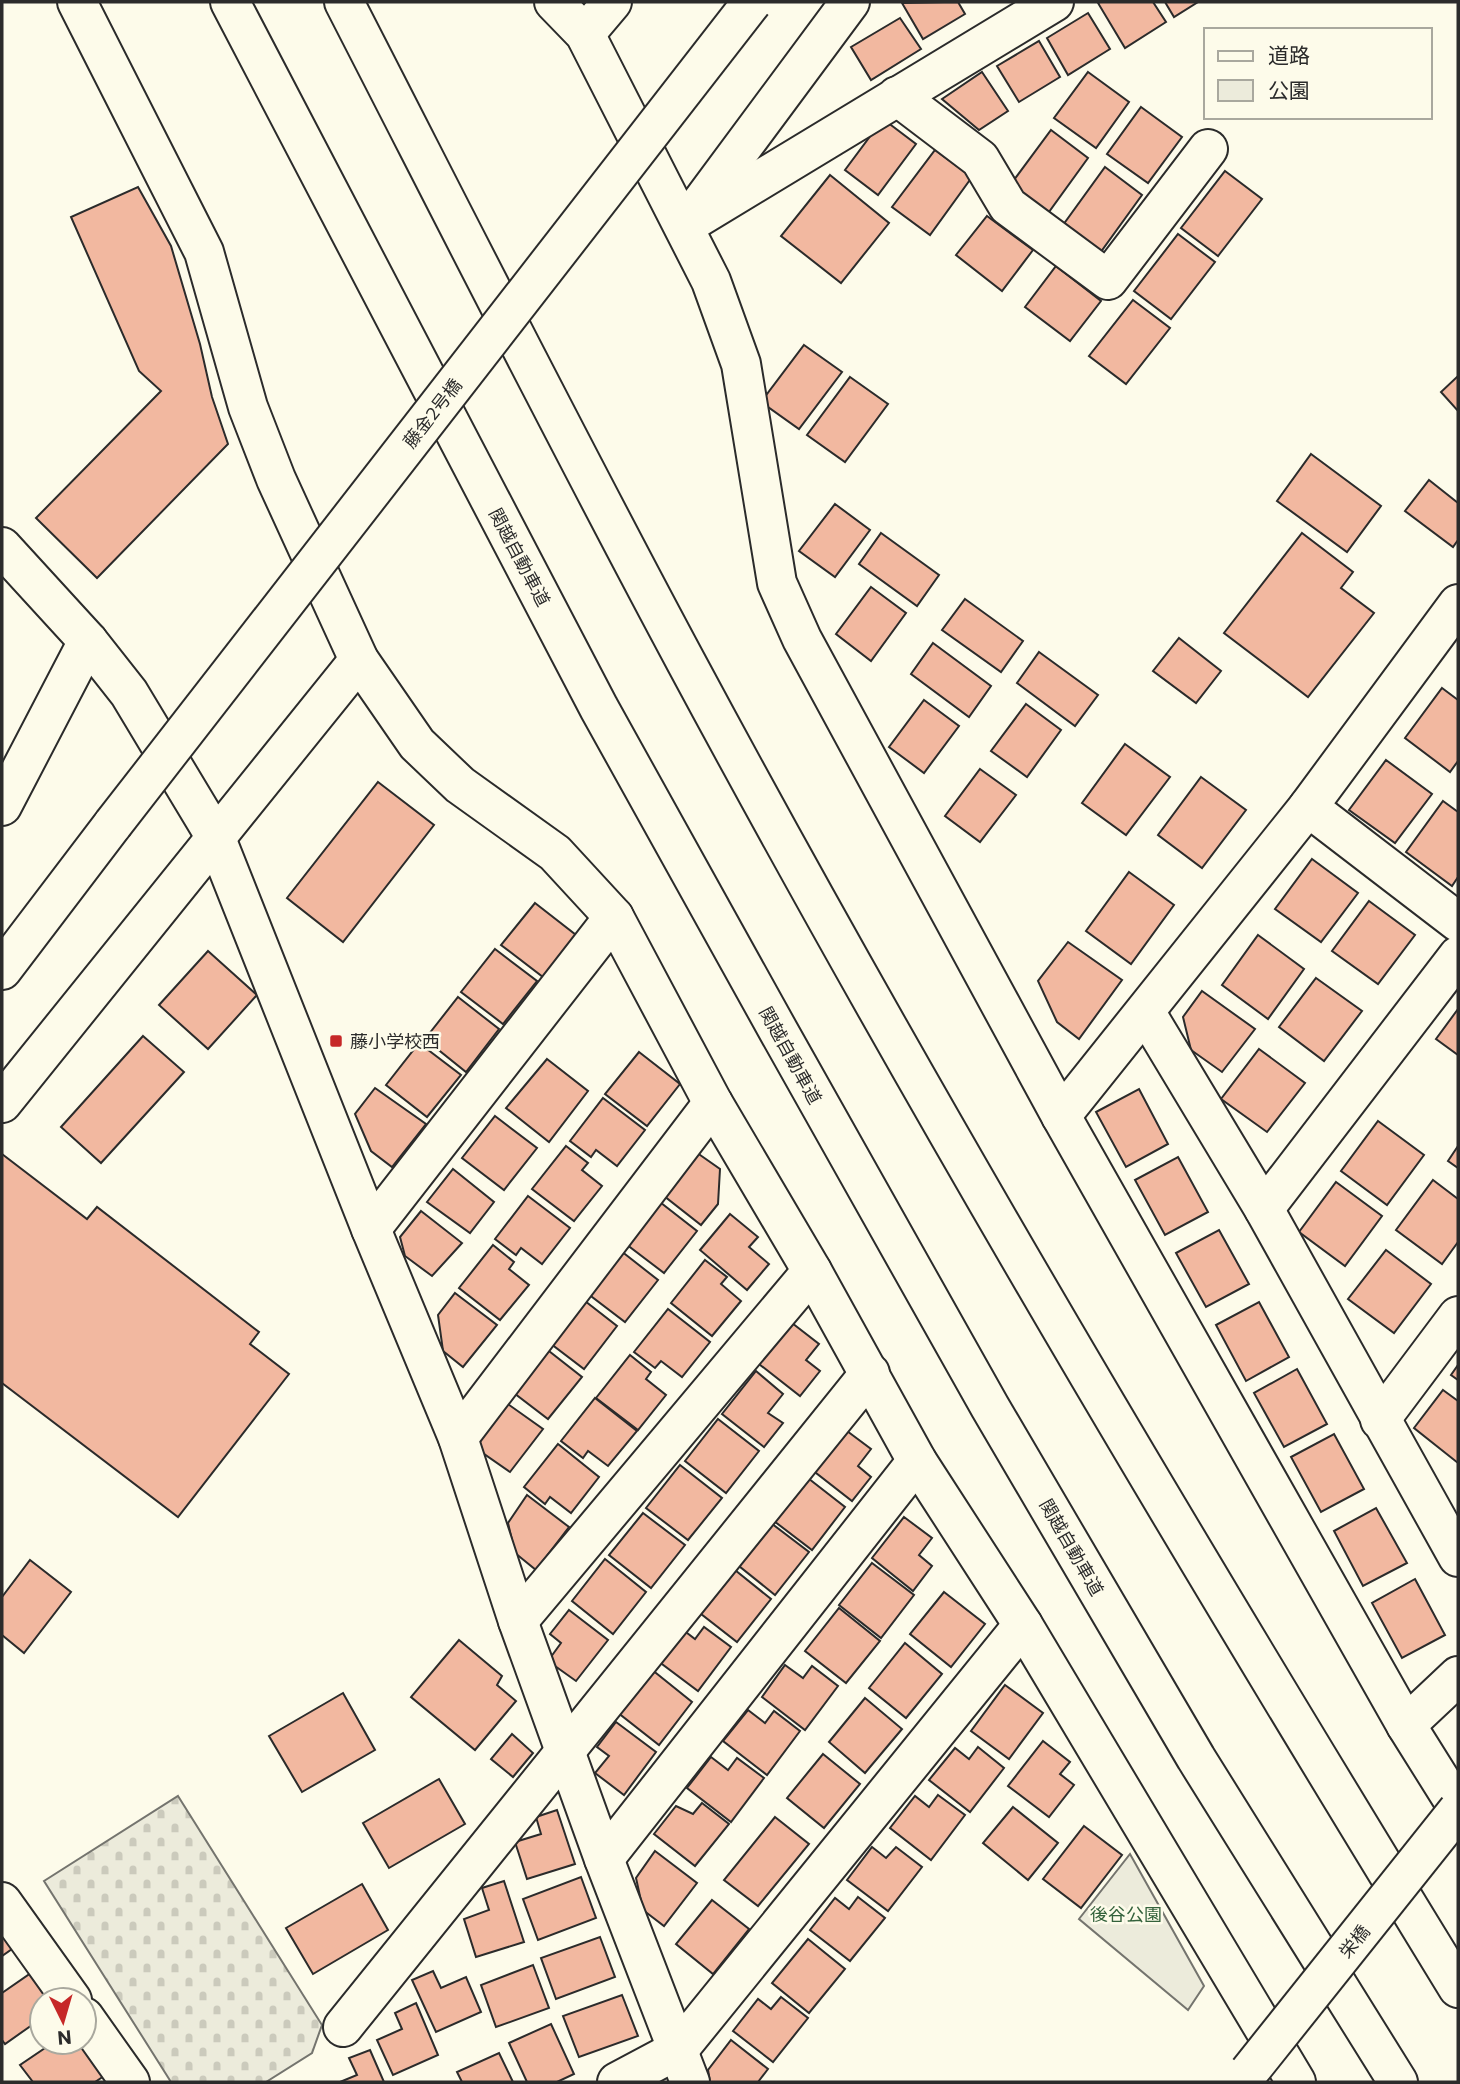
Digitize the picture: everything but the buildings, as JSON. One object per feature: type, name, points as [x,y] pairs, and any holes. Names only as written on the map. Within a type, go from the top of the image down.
[{"type":"main road","points":[[77,2],[204,252],[248,407],[276,480],[359,660],[417,744],[460,785],[555,853],[614,917],[713,1103],[812,1270],[917,1461],[1023,1625],[1296,2082]]},
{"type":"main road","name":"関越自動車道","points":[[230,2],[599,708],[779,1032],[990,1407],[1196,1758],[1398,2082]]},
{"type":"main road","points":[[344,2],[687,664],[875,1002],[1079,1359],[1284,1705],[1458,1987]]},
{"type":"main road","points":[[554,2],[585,34],[711,281],[741,364],[777,583],[808,651],[1061,1116],[1406,1725],[1458,1809]]},
{"type":"main road","points":[[585,34],[611,2]]},
{"type":"main road","name":"藤金2号橋","points":[[2,970],[752,2]]},
{"type":"main road","points":[[684,226],[850,2]]},
{"type":"main road","points":[[684,226],[1054,2]]},
{"type":"main road","points":[[897,96],[981,159],[1008,206],[1108,280],[1208,149]]},
{"type":"main road","points":[[2,547],[88,641],[129,693],[215,836],[371,1229],[458,1438],[518,1621],[604,1859],[685,2066]]},
{"type":"main road","points":[[1061,1116],[1308,807],[1458,604]]},
{"type":"main road","points":[[2,806],[88,641]]},
{"type":"main road","points":[[2,1103],[359,660]]},
{"type":"main road","points":[[1308,807],[1458,922]]},
{"type":"main road","points":[[371,1229],[614,917]]},
{"type":"main road","points":[[1264,1209],[1458,956]]},
{"type":"main road","points":[[1146,1013],[1264,1209],[1458,1557]]},
{"type":"main road","points":[[458,1438],[713,1103]]},
{"type":"main road","points":[[518,1621],[812,1270]]},
{"type":"main road","points":[[1380,1419],[1458,1316]]},
{"type":"main road","points":[[343,2027],[565,1748],[870,1373]]},
{"type":"main road","points":[[604,1859],[917,1461]]},
{"type":"main road","points":[[617,2082],[685,2066],[1023,1625]]},
{"type":"main road","points":[[1406,1725],[1458,1676]]},
{"type":"main road","name":"栄橋","points":[[1245,2077],[1458,1809]]},
{"type":"main road","points":[[2,1902],[62,1986]]},
{"type":"main road","points":[[98,2037],[130,2082]]},
{"type":"green space","points":[[178,1796],[322,2025],[312,2053],[266,2082],[171,2082],[44,1881]]},
{"type":"green space","name":"後谷公園","points":[[1130,1854],[1204,1986],[1188,2010],[1079,1919]]},
{"type":"place","name":"藤小学校西","points":[[336,1041]]}]
